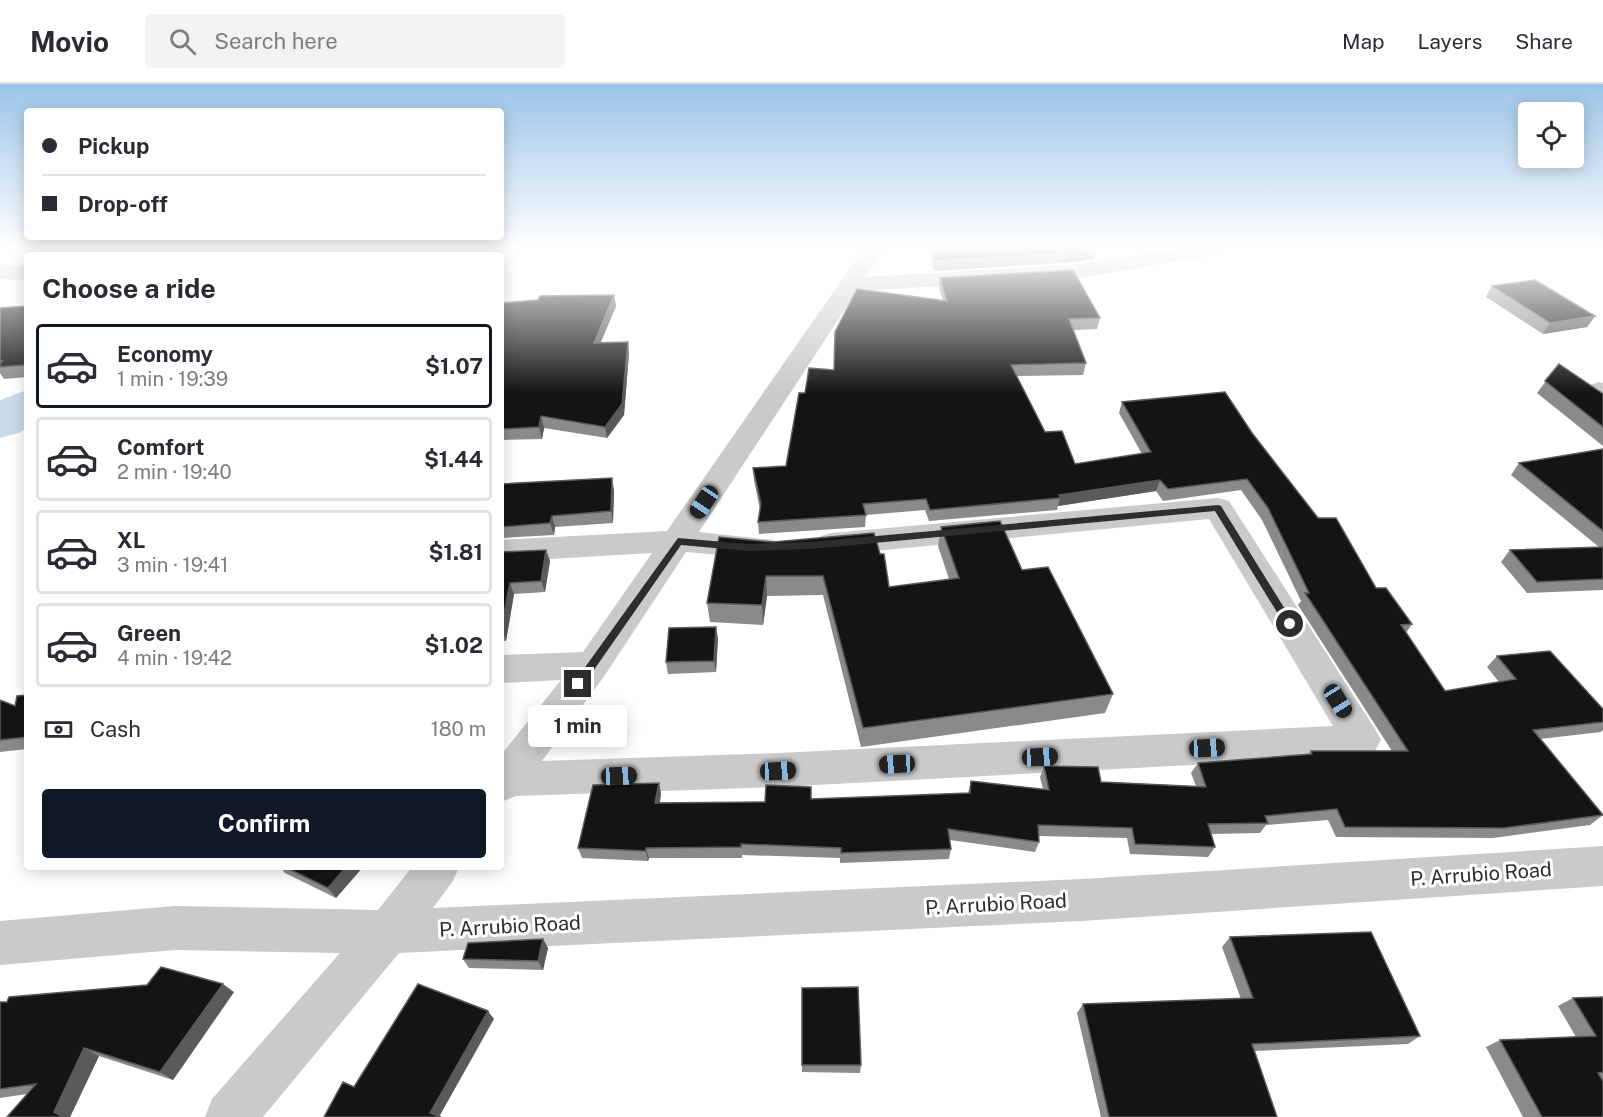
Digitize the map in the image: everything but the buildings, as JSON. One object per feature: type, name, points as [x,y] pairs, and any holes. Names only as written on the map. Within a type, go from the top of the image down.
[{"type":"street","points":[[504,781],[593,665],[842,296]]},
{"type":"street","points":[[504,551],[678,541],[748,547],[796,546],[1218,508],[1362,740],[778,771],[504,782]]},
{"type":"street","points":[[504,669],[593,665]]},
{"type":"street","name":"P. Arrubio Road","points":[[0,942],[175,928],[388,932],[1082,900],[1603,866]]},
{"type":"street","points":[[230,1117],[388,932],[436,870]]},
{"type":"waterway","points":[[0,422],[24,407]]},
{"type":"route","points":[[578,684],[678,541],[773,548],[810,546],[1218,508],[1290,624]]}]
